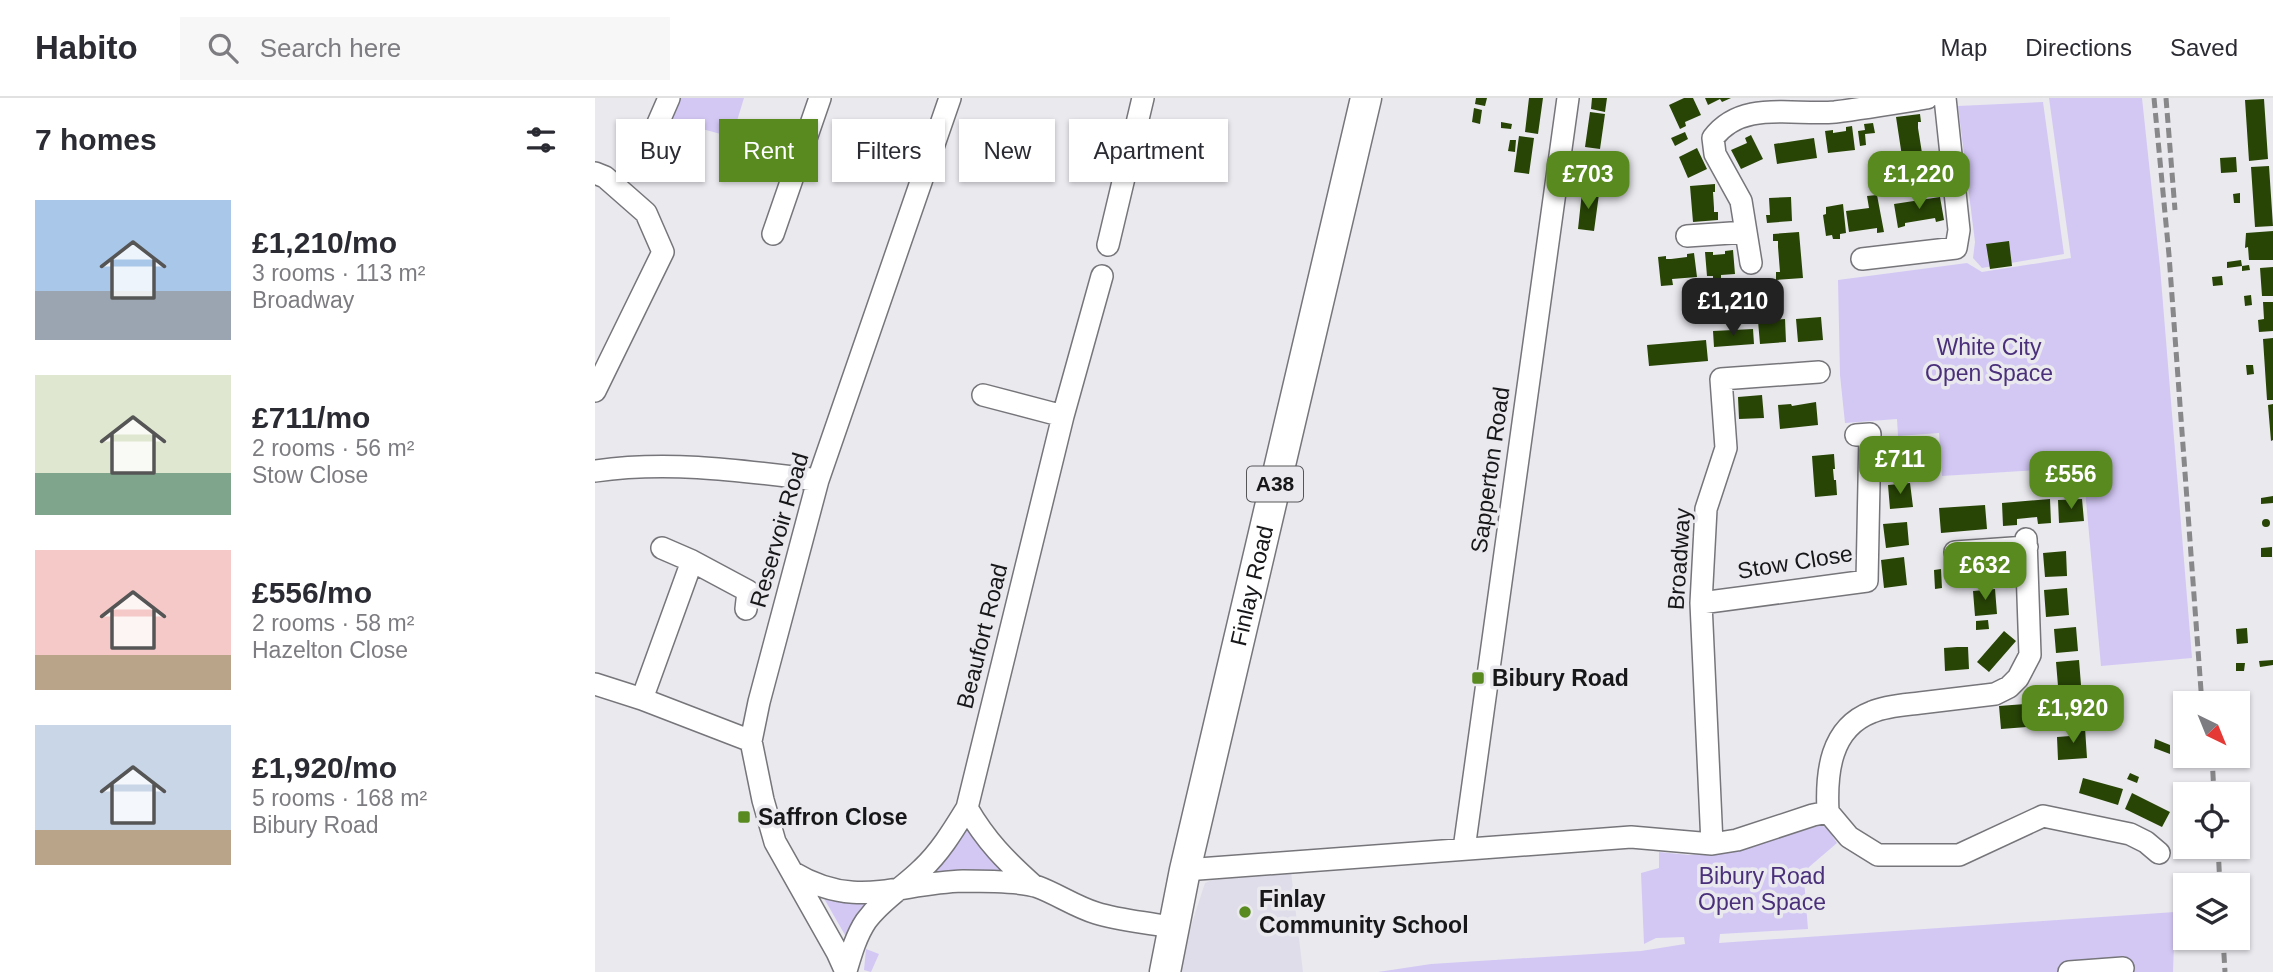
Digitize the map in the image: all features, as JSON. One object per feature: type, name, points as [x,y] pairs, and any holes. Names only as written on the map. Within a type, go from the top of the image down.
[{"type":"highway","name":"Finlay Road","points":[[1185,870],[1366,98]]},
{"type":"highway","name":"A38","points":[[1155,972],[1164,926],[1185,870]]},
{"type":"highway","name":"A38","points":[[1165,972],[1185,870]]},
{"type":"street","points":[[660,119],[669,98]]},
{"type":"street","points":[[773,233],[820,98]]},
{"type":"street","name":"Reservoir Road","points":[[846,972],[790,872],[771,831],[751,741],[818,481],[950,98]]},
{"type":"street","points":[[1108,246],[1143,98]]},
{"type":"street","name":"Sapperton Road","points":[[1464,849],[1568,98]]},
{"type":"street","points":[[1751,263],[1741,201],[1715,154],[1713,138],[1727,123],[1761,112],[1832,112],[1927,98]]},
{"type":"street","points":[[1862,259],[1956,248],[1959,230],[1945,98]]},
{"type":"street","points":[[595,173],[605,177],[646,213],[663,252],[595,391]]},
{"type":"street","points":[[1687,236],[1746,232]]},
{"type":"street","name":"Beaufort Road","points":[[846,972],[859,933],[866,921],[939,851],[967,808],[1063,416],[1102,276]]},
{"type":"street","name":"Broadway","points":[[1712,844],[1701,603],[1706,509],[1726,448],[1721,379],[1819,372]]},
{"type":"street","points":[[983,395],[1063,416]]},
{"type":"street","name":"Stow Close","points":[[1701,603],[1867,581],[1870,434],[1856,435]]},
{"type":"street","points":[[595,471],[629,466],[723,468],[818,481]]},
{"type":"street","points":[[1955,552],[2026,543],[2030,655],[2018,678],[2009,687],[1995,694],[1894,706],[1872,711],[1854,722],[1838,740],[1830,762],[1827,783],[1828,813],[1849,837],[1878,855],[1959,855],[2043,816],[2130,834],[2159,853]]},
{"type":"street","points":[[662,548],[748,591],[746,609]]},
{"type":"street","points":[[642,699],[692,561]]},
{"type":"street","points":[[595,684],[751,741]]},
{"type":"street","points":[[967,808],[994,849],[1034,886],[1096,913],[1164,926]]},
{"type":"street","points":[[1185,870],[1630,837],[1712,844],[1737,841],[1813,815],[1828,813]]},
{"type":"street","points":[[790,872],[810,883],[849,894],[897,891],[960,881],[1034,886]]},
{"type":"street","points":[[2070,972],[2123,968]]},
{"type":"shaded area","name":"Finlay Community School","points":[[1291,872],[1303,972],[1180,972],[1188,935],[1205,883],[1214,879]]},
{"type":"green space","points":[[669,98],[744,98],[738,119],[719,119],[719,134],[705,130],[705,119],[661,118]]},
{"type":"green space","name":"White City Open Space","points":[[2049,98],[2142,98],[2160,267],[2192,658],[2101,666],[2083,467],[1942,476],[1939,433],[1898,436],[1897,419],[1845,423],[1840,375],[1838,280],[1967,263],[1982,272],[2071,258]]},
{"type":"green space","points":[[2043,102],[2064,254],[1982,268],[1973,258],[1975,242],[1958,106]]},
{"type":"green space","name":"Bibury Road Open Space","points":[[1821,825],[1827,828],[1837,843],[1809,867],[1804,880],[1808,929],[1720,934],[1719,943],[2173,912],[2173,972],[1378,972],[1431,964],[1641,951],[1685,944],[1684,937],[1656,938],[1644,944],[1641,873],[1659,868],[1659,852],[1689,855],[1735,852]]},
{"type":"green space","points":[[966,826],[1007,872],[928,879]]},
{"type":"green space","points":[[822,895],[869,902],[848,940],[845,935]]},
{"type":"green space","points":[[866,949],[879,954],[871,972],[864,970]]},
{"type":"building","points":[[1476,98],[1487,98],[1485,106],[1475,104]]},
{"type":"building","points":[[1529,98],[1543,98],[1538,134],[1525,132]]},
{"type":"building","points":[[1592,98],[1607,98],[1605,112],[1591,109]]},
{"type":"building","points":[[1684,98],[1693,98],[1701,115],[1685,122],[1686,126],[1680,129],[1669,105]]},
{"type":"building","points":[[1705,98],[1731,98],[1722,102],[1720,99],[1708,105]]},
{"type":"building","points":[[2264,99],[2268,159],[2249,161],[2245,100]]},
{"type":"building","points":[[1474,108],[1482,110],[1480,124],[1472,122]]},
{"type":"building","points":[[1590,112],[1605,114],[1600,149],[1585,147]]},
{"type":"building","points":[[1920,114],[1921,122],[1918,122],[1918,128],[1922,153],[1925,152],[1926,160],[1903,163],[1896,117]]},
{"type":"building","points":[[1501,122],[1512,124],[1511,129],[1501,128]]},
{"type":"building","points":[[1873,123],[1875,133],[1865,134],[1866,145],[1860,146],[1858,131],[1865,130],[1864,124]]},
{"type":"building","points":[[1852,126],[1855,150],[1828,153],[1825,131],[1846,131],[1846,127]]},
{"type":"building","points":[[1685,132],[1688,139],[1675,146],[1671,138]]},
{"type":"building","points":[[1751,135],[1763,159],[1741,169],[1731,150],[1747,143],[1745,138]]},
{"type":"building","points":[[1519,136],[1534,138],[1529,174],[1514,172]]},
{"type":"building","points":[[1814,138],[1817,158],[1777,164],[1774,144]]},
{"type":"building","points":[[1510,140],[1516,140],[1515,152],[1508,151]]},
{"type":"building","points":[[1697,148],[1707,169],[1688,178],[1679,157]]},
{"type":"building","points":[[1589,151],[1605,153],[1598,191],[1582,188]]},
{"type":"building","points":[[2236,157],[2237,172],[2221,173],[2220,158]]},
{"type":"building","points":[[2269,166],[2273,226],[2255,227],[2251,167]]},
{"type":"building","points":[[1715,184],[1714,212],[1718,212],[1718,220],[1693,222],[1690,186]]},
{"type":"building","points":[[1582,192],[1599,194],[1594,231],[1578,229]]},
{"type":"building","points":[[2240,193],[2240,203],[2234,203],[2233,194]]},
{"type":"building","points":[[1877,195],[1884,232],[1877,233],[1877,228],[1849,232],[1846,211],[1869,208],[1867,196]]},
{"type":"building","points":[[1791,197],[1792,221],[1767,223],[1766,215],[1770,215],[1769,198]]},
{"type":"building","points":[[1940,197],[1944,220],[1936,222],[1935,218],[1905,223],[1905,226],[1898,228],[1894,204]]},
{"type":"building","points":[[1843,204],[1846,233],[1840,234],[1840,239],[1833,239],[1832,235],[1826,236],[1823,215],[1826,214],[1826,207]]},
{"type":"building","points":[[2273,231],[2273,260],[2249,260],[2248,247],[2245,248],[2246,233]]},
{"type":"building","points":[[1799,232],[1803,278],[1776,280],[1776,272],[1780,272],[1778,241],[1773,241],[1773,234]]},
{"type":"building","points":[[2009,241],[2012,266],[1990,269],[1986,244]]},
{"type":"building","points":[[1733,250],[1735,274],[1721,275],[1721,284],[1713,285],[1713,276],[1707,276],[1705,252],[1713,252],[1713,255]]},
{"type":"building","points":[[1694,253],[1697,277],[1672,279],[1673,285],[1661,286],[1658,257],[1666,256],[1666,259],[1671,259],[1687,257],[1687,254]]},
{"type":"building","points":[[2241,260],[2242,266],[2227,268],[2227,262]]},
{"type":"building","points":[[2249,265],[2250,270],[2242,271],[2242,266]]},
{"type":"building","points":[[2273,267],[2273,296],[2262,296],[2260,268]]},
{"type":"building","points":[[2222,276],[2223,285],[2213,286],[2212,277]]},
{"type":"building","points":[[1702,278],[1703,292],[1697,293],[1695,279]]},
{"type":"building","points":[[2251,295],[2252,305],[2245,306],[2244,296]]},
{"type":"building","points":[[2263,302],[2273,302],[2273,331],[2259,332],[2258,320],[2264,319]]},
{"type":"building","points":[[1821,317],[1823,340],[1798,342],[1796,319]]},
{"type":"building","points":[[1785,319],[1786,342],[1760,344],[1758,321]]},
{"type":"building","points":[[1753,329],[1754,344],[1714,347],[1713,331]]},
{"type":"building","points":[[2273,338],[2273,400],[2267,400],[2263,339]]},
{"type":"building","points":[[1706,340],[1708,361],[1649,366],[1647,345]]},
{"type":"building","points":[[2246,365],[2253,365],[2254,374],[2247,375]]},
{"type":"building","points":[[1762,395],[1764,418],[1739,419],[1738,397]]},
{"type":"building","points":[[1816,402],[1818,425],[1780,429],[1778,405]]},
{"type":"building","points":[[2273,404],[2273,440],[2271,441],[2268,405]]},
{"type":"building","points":[[1923,436],[1924,443],[1903,444],[1902,438]]},
{"type":"building","points":[[1908,447],[1909,471],[1887,472],[1886,449]]},
{"type":"building","points":[[1834,454],[1837,495],[1815,497],[1812,456]]},
{"type":"building","points":[[1910,483],[1913,507],[1890,509],[1888,485]]},
{"type":"building","points":[[2273,496],[2273,503],[2261,504],[2261,498]]},
{"type":"building","points":[[2050,499],[2051,523],[2038,524],[2037,517],[2017,519],[2017,525],[2003,526],[2002,503]]},
{"type":"building","points":[[2082,499],[2084,521],[2059,523],[2058,500]]},
{"type":"building","points":[[1985,505],[1987,529],[1941,533],[1939,508]]},
{"type":"building","points":[[2266,519],[2270,523],[2266,527],[2262,523]]},
{"type":"building","points":[[1907,522],[1909,545],[1886,548],[1883,524]]},
{"type":"building","points":[[2272,547],[2272,557],[2261,557],[2261,548]]},
{"type":"building","points":[[2066,551],[2067,576],[2045,577],[2043,553]]},
{"type":"building","points":[[1904,557],[1907,585],[1884,588],[1881,560]]},
{"type":"building","points":[[1994,561],[1996,586],[1974,587],[1972,563]]},
{"type":"building","points":[[1941,569],[1942,588],[1935,589],[1934,570]]},
{"type":"building","points":[[2067,588],[2069,615],[2046,617],[2044,590]]},
{"type":"building","points":[[1995,589],[1997,614],[1975,616],[1973,591]]},
{"type":"building","points":[[1988,620],[1989,629],[1976,630],[1976,621]]},
{"type":"building","points":[[2076,627],[2078,651],[2056,653],[2054,629]]},
{"type":"building","points":[[2247,628],[2248,643],[2237,644],[2236,629]]},
{"type":"building","points":[[2004,631],[2016,641],[1989,672],[1977,662]]},
{"type":"building","points":[[1968,647],[1969,669],[1945,671],[1944,648]]},
{"type":"building","points":[[2079,660],[2081,685],[2058,686],[2056,662]]},
{"type":"building","points":[[2273,660],[2273,665],[2260,667],[2259,661]]},
{"type":"building","points":[[2236,663],[2245,663],[2244,671],[2236,671]]},
{"type":"building","points":[[2082,694],[2084,724],[2056,727],[2055,703],[2067,702],[2067,696]]},
{"type":"building","points":[[2025,704],[2027,727],[2001,729],[1999,706]]},
{"type":"building","points":[[2085,728],[2087,758],[2058,760],[2057,737],[2070,736],[2070,729]]},
{"type":"building","points":[[2155,739],[2170,745],[2170,754],[2154,748]]},
{"type":"building","points":[[2130,773],[2139,777],[2137,783],[2127,779]]},
{"type":"building","points":[[2083,778],[2123,789],[2118,805],[2079,793]]},
{"type":"building","points":[[2132,793],[2170,812],[2162,827],[2125,809]]},
{"type":"railway","points":[[2154,98],[2169,255],[2201,691]]},
{"type":"railway","points":[[2166,98],[2175,210]]},
{"type":"railway","points":[[2213,768],[2213,782]]},
{"type":"railway","points":[[2219,859],[2219,873]]},
{"type":"railway","points":[[2224,950],[2225,972]]},
{"type":"place","name":"Bibury Road","points":[[1478,678]]},
{"type":"place","name":"Saffron Close","points":[[744,817]]},
{"type":"place","name":"Finlay Community School","points":[[1245,912]]}]
